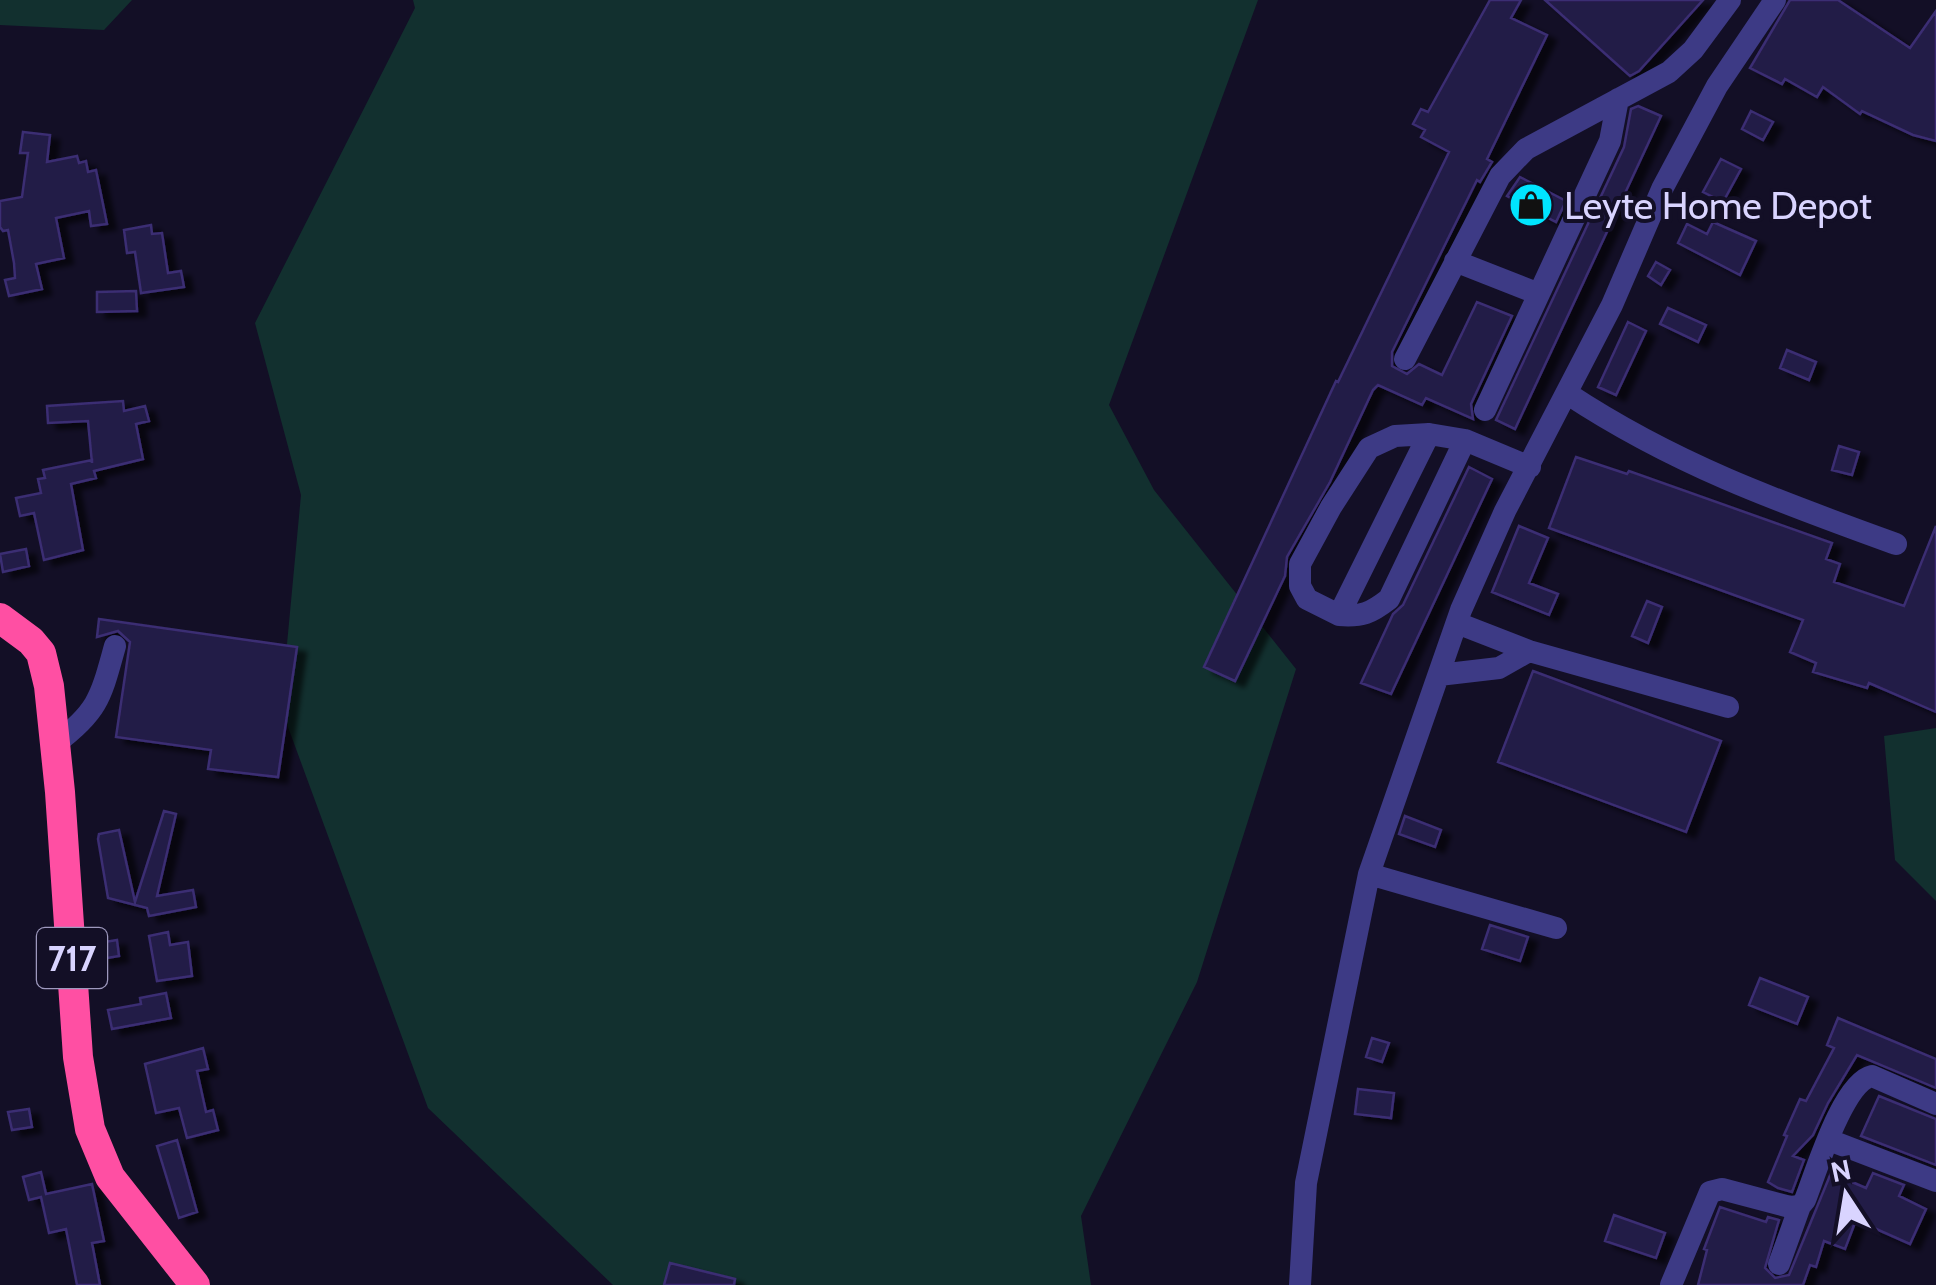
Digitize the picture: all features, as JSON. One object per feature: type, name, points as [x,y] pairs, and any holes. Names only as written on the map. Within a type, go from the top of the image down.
[{"type":"highway","name":"717","points":[[0,618],[41,653],[56,743],[78,1057],[90,1128],[110,1178],[195,1285]]},
{"type":"street","points":[[1405,359],[1500,176],[1526,149],[1670,72],[1693,50],[1730,0]]},
{"type":"street","points":[[1300,1285],[1306,1183],[1370,874],[1457,623],[1505,511],[1612,305],[1662,189],[1717,86],[1775,0]]},
{"type":"street","points":[[1485,410],[1610,141],[1618,100]]},
{"type":"street","points":[[1455,261],[1540,294]]},
{"type":"street","points":[[1568,394],[1714,476],[1896,544]]},
{"type":"street","points":[[1465,440],[1389,599],[1361,617],[1338,615],[1307,598],[1300,586],[1300,564],[1368,448],[1395,436],[1429,434],[1465,440],[1530,468]]},
{"type":"street","points":[[1338,615],[1429,434]]},
{"type":"street","points":[[1457,623],[1529,652],[1728,707]]},
{"type":"street","points":[[56,743],[86,721],[101,695],[115,646]]},
{"type":"street","points":[[1439,674],[1499,668],[1529,652]]},
{"type":"street","points":[[1370,874],[1556,928]]},
{"type":"street","points":[[1778,1264],[1855,1085],[1872,1076],[1936,1104]]},
{"type":"street","points":[[1829,1140],[1936,1181]]},
{"type":"street","points":[[1671,1285],[1710,1192],[1722,1188],[1800,1206]]},
{"type":"green space","points":[[0,0],[132,0],[104,30],[0,25]]},
{"type":"green space","points":[[413,0],[1258,0],[1109,405],[1154,490],[1296,669],[1197,982],[1081,1216],[1091,1285],[613,1285],[428,1108],[281,708],[301,495],[255,323],[415,8]]},
{"type":"green space","points":[[1936,728],[1936,901],[1895,860],[1884,736]]},
{"type":"building","points":[[1490,0],[1521,0],[1511,18],[1547,35],[1487,159],[1492,162],[1480,182],[1477,180],[1392,352],[1392,366],[1407,374],[1419,364],[1442,375],[1477,302],[1512,316],[1471,404],[1473,419],[1426,398],[1422,405],[1378,385],[1373,390],[1330,482],[1287,557],[1285,576],[1235,681],[1204,667],[1336,381],[1449,152],[1421,137],[1425,130],[1413,124],[1421,109],[1428,112]]},
{"type":"building","points":[[1545,0],[1703,0],[1639,71],[1630,76]]},
{"type":"building","points":[[1790,0],[1838,0],[1910,48],[1936,11],[1936,141],[1913,135],[1862,111],[1860,114],[1823,87],[1817,97],[1785,79],[1782,84],[1750,68]]},
{"type":"building","points":[[1638,106],[1661,116],[1515,429],[1496,420],[1624,147],[1631,109]]},
{"type":"building","points":[[1751,111],[1773,122],[1763,140],[1742,129]]},
{"type":"building","points":[[23,132],[50,135],[47,162],[77,156],[79,163],[86,161],[88,172],[96,170],[107,224],[91,226],[89,211],[56,218],[64,258],[36,264],[42,289],[9,296],[5,280],[15,278],[14,263],[8,230],[0,227],[0,201],[22,197],[28,153],[20,153]]},
{"type":"building","points":[[1721,159],[1741,169],[1723,202],[1703,192]]},
{"type":"building","points":[[1520,177],[1566,201],[1556,222],[1507,196]]},
{"type":"building","points":[[1713,222],[1756,241],[1740,275],[1678,243],[1687,224],[1707,234]]},
{"type":"building","points":[[151,225],[152,234],[162,233],[168,273],[181,271],[184,287],[141,293],[135,252],[127,253],[124,230]]},
{"type":"building","points":[[1656,262],[1670,270],[1661,285],[1648,276]]},
{"type":"building","points":[[136,291],[137,311],[97,312],[97,292]]},
{"type":"building","points":[[1668,308],[1706,325],[1698,342],[1660,324]]},
{"type":"building","points":[[1628,322],[1646,331],[1616,395],[1598,387]]},
{"type":"building","points":[[1787,350],[1816,362],[1809,380],[1780,368]]},
{"type":"building","points":[[123,401],[124,411],[145,406],[149,421],[136,424],[143,459],[94,471],[96,478],[71,484],[83,550],[44,560],[34,513],[20,516],[16,498],[41,493],[38,479],[45,478],[43,470],[92,460],[88,421],[48,423],[47,406]]},
{"type":"building","points":[[1839,446],[1859,452],[1852,475],[1832,470]]},
{"type":"building","points":[[1576,457],[1627,474],[1629,471],[1832,543],[1826,559],[1840,564],[1834,582],[1904,606],[1936,526],[1936,712],[1869,683],[1867,688],[1813,672],[1816,663],[1790,652],[1803,620],[1549,528]]},
{"type":"building","points":[[1469,467],[1492,479],[1391,694],[1361,683],[1393,614],[1403,605]]},
{"type":"building","points":[[1519,526],[1548,538],[1529,583],[1558,594],[1549,615],[1492,592]]},
{"type":"building","points":[[26,549],[29,566],[3,572],[0,554]]},
{"type":"building","points":[[1647,601],[1662,607],[1648,643],[1632,636]]},
{"type":"building","points":[[99,619],[297,647],[278,777],[208,769],[211,750],[116,737],[130,642],[118,631],[97,637]]},
{"type":"building","points":[[1533,671],[1721,741],[1686,832],[1498,762]]},
{"type":"building","points":[[164,811],[176,814],[157,896],[193,890],[196,907],[149,916],[147,908],[108,898],[98,839],[99,834],[119,830],[135,902]]},
{"type":"building","points":[[1405,816],[1441,830],[1435,847],[1399,834]]},
{"type":"building","points":[[1490,925],[1528,937],[1520,961],[1482,949]]},
{"type":"building","points":[[168,932],[170,945],[188,942],[192,976],[157,981],[149,936]]},
{"type":"building","points":[[117,940],[119,956],[101,959],[99,943]]},
{"type":"building","points":[[1760,978],[1808,997],[1797,1024],[1749,1005]]},
{"type":"building","points":[[166,993],[171,1018],[112,1029],[108,1010],[141,1004],[140,998]]},
{"type":"building","points":[[1838,1018],[1936,1059],[1936,1088],[1857,1055],[1813,1135],[1793,1156],[1804,1160],[1792,1192],[1778,1188],[1768,1182],[1787,1136],[1784,1135],[1800,1099],[1806,1101],[1834,1048],[1827,1045]]},
{"type":"building","points":[[1372,1038],[1389,1043],[1382,1062],[1366,1057]]},
{"type":"building","points":[[203,1048],[208,1069],[197,1071],[206,1112],[213,1110],[218,1130],[187,1138],[179,1108],[156,1113],[145,1064]]},
{"type":"building","points":[[1358,1089],[1394,1093],[1391,1118],[1355,1114]]},
{"type":"building","points":[[1879,1096],[1936,1119],[1936,1165],[1861,1136]]},
{"type":"building","points":[[29,1109],[32,1127],[12,1130],[8,1112]]},
{"type":"building","points":[[177,1140],[197,1212],[179,1218],[157,1146]]},
{"type":"building","points":[[41,1172],[46,1194],[92,1184],[104,1241],[92,1243],[100,1285],[77,1285],[66,1229],[49,1233],[41,1197],[29,1200],[23,1177]]},
{"type":"building","points":[[1831,1173],[1866,1188],[1873,1173],[1904,1185],[1899,1196],[1926,1209],[1910,1244],[1856,1220],[1845,1249],[1824,1241],[1816,1267],[1810,1265],[1803,1285],[1698,1285],[1707,1250],[1704,1249],[1720,1207],[1766,1222],[1768,1217],[1779,1220],[1765,1268],[1775,1278],[1789,1275]]},
{"type":"building","points":[[1614,1215],[1665,1233],[1656,1258],[1605,1241]]},
{"type":"building","points":[[670,1263],[735,1279],[734,1285],[664,1285]]},
{"type":"place","name":"Leyte Home Depot","points":[[1531,205]]}]
